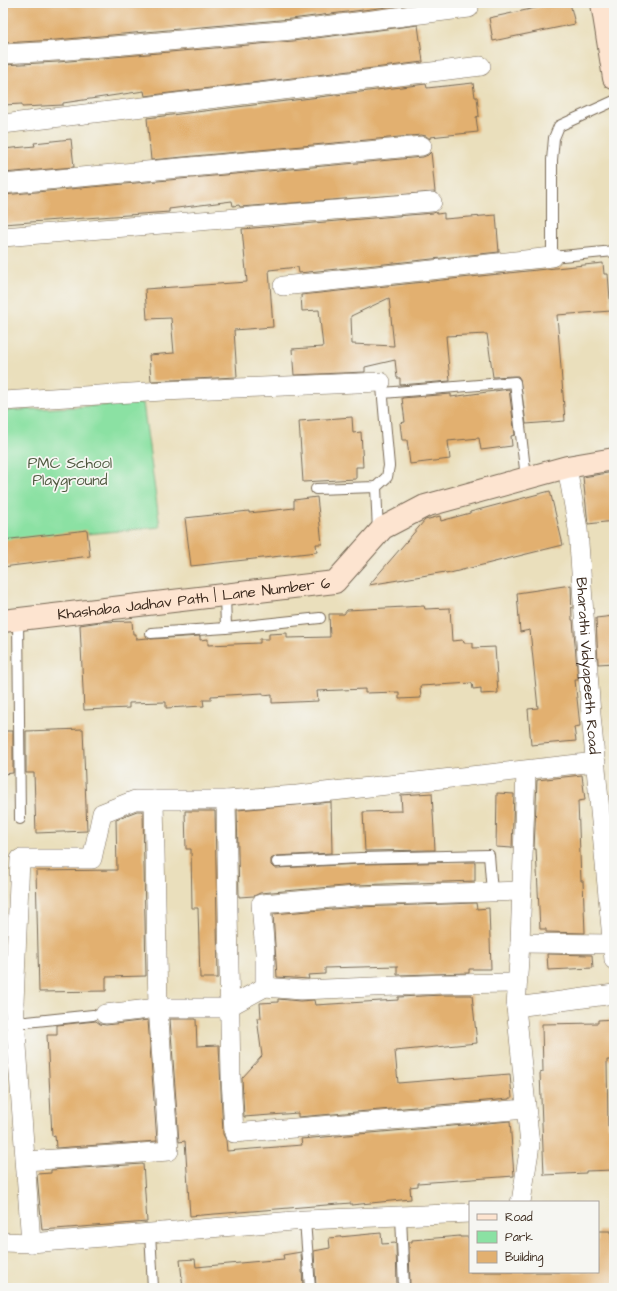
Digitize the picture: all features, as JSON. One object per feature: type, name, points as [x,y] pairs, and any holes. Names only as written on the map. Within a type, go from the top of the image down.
[{"type":"street","points":[[602,3],[614,78]]},
{"type":"street","points":[[3,54],[57,51],[292,30],[469,8]]},
{"type":"street","points":[[3,124],[481,66]]},
{"type":"street","points":[[3,184],[422,146]]},
{"type":"street","points":[[3,237],[432,202]]},
{"type":"street","points":[[283,286],[552,257]]},
{"type":"street","points":[[3,401],[163,391],[382,387]]},
{"type":"street","name":"Khashaba Jadhav Path | Lane Number 6","points":[[10,620],[335,582],[383,528],[425,506],[567,467],[614,459]]},
{"type":"street","name":"Bharathi Vidyapeeth Road","points":[[567,467],[578,529],[591,707],[613,952]]},
{"type":"street","points":[[31,1243],[26,1161],[9,1022],[14,1003],[20,859],[92,859],[102,813],[135,800],[226,800],[298,795],[526,771],[596,762]]},
{"type":"street","points":[[520,1201],[530,1145],[516,1007],[520,943],[526,771]]},
{"type":"street","points":[[26,1161],[169,1150],[158,1008],[154,800]]},
{"type":"street","points":[[226,800],[231,1078],[234,1133],[526,1109]]},
{"type":"street","points":[[265,987],[265,953],[261,904],[356,896],[522,891]]},
{"type":"street","points":[[520,943],[613,952]]},
{"type":"street","points":[[99,1014],[158,1008],[229,1008],[230,1006],[265,987],[301,990],[444,984],[517,983]]},
{"type":"street","points":[[516,1007],[614,994]]},
{"type":"street","points":[[3,1242],[31,1243],[305,1220],[469,1213]]},
{"type":"lane","points":[[614,101],[559,126],[554,138],[552,160],[552,257],[614,250]]},
{"type":"lane","points":[[316,489],[376,487],[387,477],[389,466],[382,387],[516,382],[526,478]]},
{"type":"lane","points":[[376,487],[378,534]]},
{"type":"lane","points":[[226,595],[226,628]]},
{"type":"lane","points":[[151,633],[226,628],[320,618]]},
{"type":"lane","points":[[10,620],[20,819]]},
{"type":"lane","points":[[277,862],[361,858],[489,855],[492,892]]},
{"type":"lane","points":[[9,1022],[26,1022],[99,1014]]},
{"type":"lane","points":[[401,1216],[404,1288]]},
{"type":"lane","points":[[305,1220],[310,1288]]},
{"type":"lane","points":[[150,1233],[153,1288]]},
{"type":"green space","name":"PMC School Playground","points":[[143,403],[160,527],[3,542],[3,411]]},
{"type":"building","points":[[3,3],[411,4],[291,19],[56,40],[3,43]]},
{"type":"building","points":[[559,3],[570,3],[575,24],[493,41],[489,18]]},
{"type":"building","points":[[418,25],[423,62],[145,96],[144,91],[63,103],[63,105],[22,107],[22,104],[3,105],[3,65],[58,62],[293,41]]},
{"type":"building","points":[[473,83],[475,97],[477,97],[479,116],[476,117],[478,132],[430,137],[430,139],[421,135],[151,160],[147,118],[426,84],[427,88]]},
{"type":"building","points":[[71,139],[74,167],[3,173],[3,149],[35,146],[34,143]]},
{"type":"building","points":[[431,152],[435,192],[240,207],[239,205],[233,206],[232,201],[169,209],[169,212],[3,224],[3,195],[423,157]]},
{"type":"building","points":[[436,212],[437,214],[444,213],[444,219],[496,215],[499,252],[299,273],[298,267],[269,270],[273,327],[234,330],[237,377],[151,381],[149,355],[174,353],[171,318],[147,319],[145,289],[247,282],[242,229]]},
{"type":"building","points":[[603,263],[604,274],[608,274],[611,311],[557,315],[565,421],[526,424],[520,379],[518,376],[493,377],[487,334],[446,336],[450,381],[400,385],[400,378],[397,378],[395,360],[365,367],[365,372],[294,375],[292,349],[323,347],[319,310],[302,311],[301,295]],"holes":[[[389,298],[394,346],[352,344],[351,316]]]},
{"type":"building","points":[[509,389],[515,435],[511,436],[512,446],[481,450],[479,438],[448,441],[450,459],[410,464],[407,440],[402,440],[400,423],[405,422],[402,398],[451,394],[451,397]]},
{"type":"building","points":[[352,417],[353,433],[361,432],[363,467],[356,467],[356,479],[303,482],[299,421]]},
{"type":"building","points":[[614,472],[614,521],[588,524],[583,477]]},
{"type":"building","points":[[550,491],[563,545],[446,574],[445,572],[369,585],[425,520],[440,516],[441,521]]},
{"type":"building","points":[[317,497],[322,544],[316,544],[317,552],[191,566],[185,518],[294,508],[294,500]]},
{"type":"building","points":[[87,530],[90,556],[3,567],[3,540]]},
{"type":"building","points":[[571,585],[572,620],[578,680],[575,680],[580,726],[574,727],[576,741],[531,745],[528,709],[538,708],[530,630],[520,632],[517,593]]},
{"type":"building","points":[[424,606],[425,609],[450,608],[452,641],[463,640],[464,643],[473,643],[473,648],[495,647],[498,693],[481,694],[481,688],[473,689],[472,683],[420,686],[421,698],[399,699],[399,692],[365,693],[365,689],[317,691],[318,701],[272,703],[272,694],[263,695],[263,693],[211,696],[211,700],[203,700],[204,706],[166,708],[166,702],[129,703],[129,708],[84,710],[80,625],[100,622],[132,621],[133,634],[136,634],[136,639],[200,636],[200,640],[208,639],[208,645],[260,643],[260,639],[269,639],[269,634],[287,633],[287,638],[330,637],[329,614],[344,614],[347,610]]},
{"type":"building","points":[[614,616],[614,663],[598,664],[596,618]]},
{"type":"building","points":[[83,729],[87,831],[36,833],[34,773],[26,773],[26,731]]},
{"type":"building","points":[[3,731],[13,731],[13,773],[3,774]]},
{"type":"building","points":[[582,775],[585,800],[578,801],[581,881],[583,881],[585,933],[546,932],[546,929],[540,929],[536,849],[534,849],[537,780]]},
{"type":"building","points":[[432,793],[435,850],[365,851],[363,812],[402,811],[401,795]]},
{"type":"building","points":[[497,793],[514,794],[512,848],[496,847]]},
{"type":"building","points":[[331,802],[332,853],[276,856],[271,859],[271,865],[274,868],[361,864],[475,862],[475,881],[356,885],[260,893],[254,896],[239,897],[237,810]]},
{"type":"building","points":[[137,811],[143,811],[146,976],[106,977],[106,991],[39,992],[36,871],[117,870],[116,819]]},
{"type":"building","points":[[185,811],[215,811],[218,978],[200,978],[198,908],[192,908],[191,849],[186,849]]},
{"type":"building","points":[[476,903],[477,909],[489,908],[491,969],[469,969],[469,973],[397,975],[397,966],[325,968],[325,974],[308,975],[309,979],[277,977],[273,914],[357,907]]},
{"type":"building","points":[[547,954],[592,955],[593,968],[548,970]]},
{"type":"building","points":[[472,995],[477,1043],[395,1051],[398,1083],[510,1074],[512,1098],[298,1117],[298,1113],[244,1117],[242,1078],[262,1056],[257,1018],[261,1018],[260,1003],[278,1002],[278,999],[300,1001],[314,1000],[315,1005],[398,1000],[398,997]]},
{"type":"building","points":[[170,1019],[196,1019],[197,1046],[219,1045],[223,1134],[226,1140],[227,1151],[302,1145],[301,1139],[510,1121],[514,1176],[418,1183],[418,1186],[410,1187],[411,1199],[351,1205],[351,1203],[190,1216],[185,1141],[179,1142]]},
{"type":"building","points":[[614,1019],[614,1060],[607,1060],[608,1127],[614,1127],[614,1170],[544,1175],[540,1073],[543,1072],[542,1024],[598,1023],[598,1020]]},
{"type":"building","points":[[148,1020],[157,1141],[56,1148],[55,1135],[52,1136],[47,1035],[57,1035],[57,1025],[96,1021],[100,1024],[106,1025]]},
{"type":"building","points":[[143,1164],[147,1222],[42,1230],[37,1174],[51,1173],[51,1170]]},
{"type":"building","points":[[599,1231],[611,1231],[612,1261],[614,1261],[614,1288],[410,1288],[409,1242],[412,1242],[412,1240],[469,1237],[469,1273],[599,1273]]},
{"type":"building","points":[[381,1233],[382,1244],[396,1243],[397,1288],[316,1288],[314,1251],[330,1248],[329,1238]]},
{"type":"building","points":[[301,1252],[303,1288],[183,1288],[180,1260],[195,1259],[196,1267],[284,1259],[283,1255]]}]
